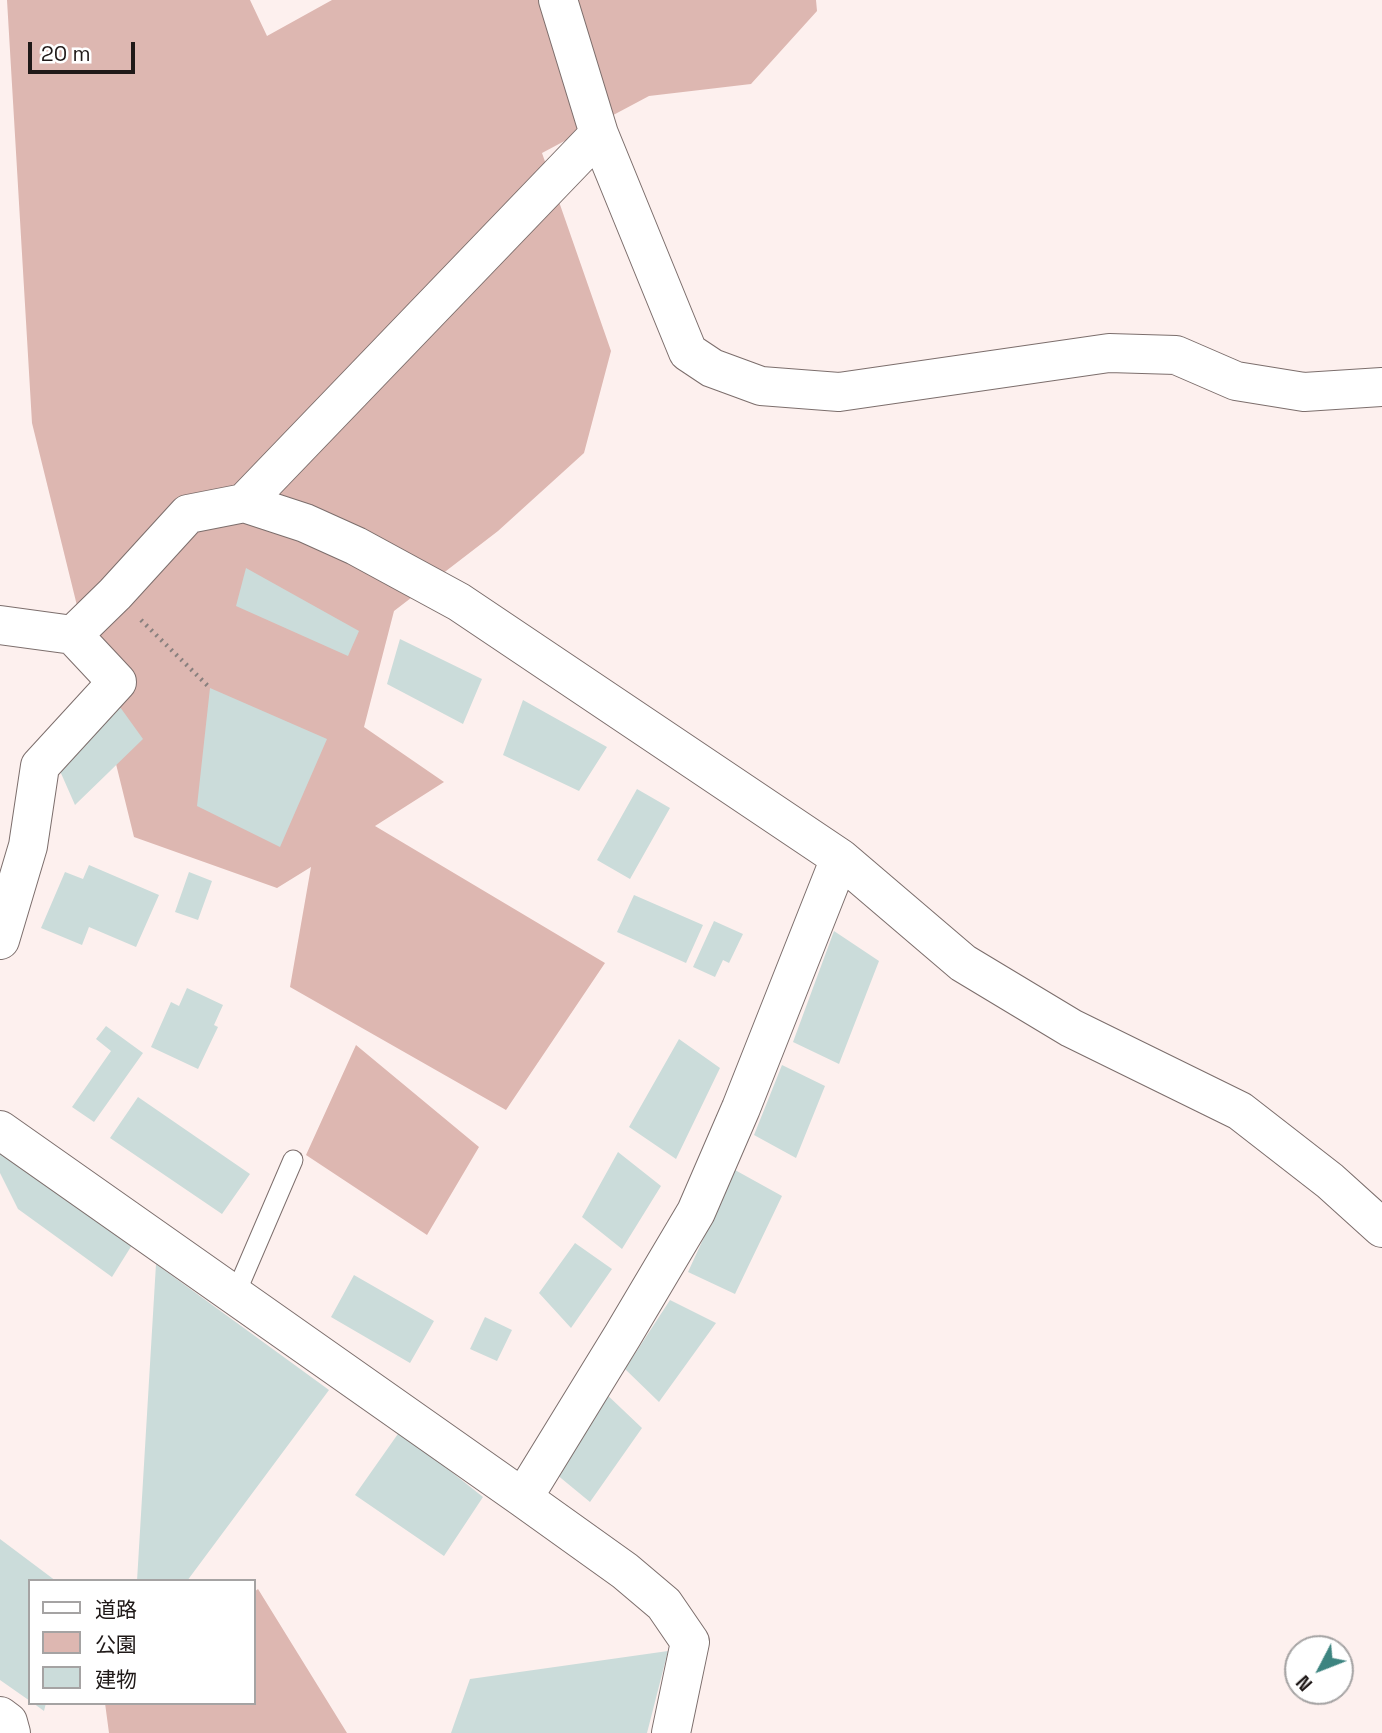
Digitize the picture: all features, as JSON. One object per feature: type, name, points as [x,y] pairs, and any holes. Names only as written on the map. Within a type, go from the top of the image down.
[{"type":"street","points":[[558,0],[599,134],[688,352],[712,368],[761,386],[839,392],[1109,353],[1176,355],[1236,381],[1304,392],[1382,387]]},
{"type":"street","points":[[244,503],[599,134]]},
{"type":"street","points":[[73,635],[116,594],[188,514],[244,503],[305,523],[356,546],[459,602],[840,858],[963,963],[1071,1028],[1240,1111],[1330,1181],[1382,1228]]},
{"type":"street","points":[[0,625],[73,635],[117,682],[40,766],[28,846],[0,940]]},
{"type":"street","points":[[523,1498],[696,1212],[741,1108],[840,858]]},
{"type":"street","points":[[0,1130],[523,1498],[625,1571],[664,1604],[690,1642],[671,1733]]},
{"type":"street","points":[[0,1716],[8,1722],[11,1733]]},
{"type":"lane","points":[[235,1295],[293,1160]]},
{"type":"path","points":[[116,594],[211,688]]},
{"type":"green space","points":[[7,0],[250,0],[267,36],[332,0],[816,0],[817,11],[751,84],[649,96],[542,153],[611,351],[584,453],[498,531],[394,611],[364,727],[444,782],[375,826],[605,963],[506,1110],[290,987],[311,867],[277,888],[134,837],[32,423]]},
{"type":"green space","points":[[356,1045],[479,1147],[427,1235],[306,1155]]},
{"type":"green space","points":[[258,1589],[347,1733],[109,1733],[105,1705],[256,1705]]},
{"type":"building","points":[[246,568],[359,631],[348,656],[236,606]]},
{"type":"building","points":[[400,639],[482,679],[463,724],[387,684]]},
{"type":"building","points":[[210,688],[327,739],[280,847],[197,806]]},
{"type":"building","points":[[523,700],[607,747],[579,791],[503,755]]},
{"type":"building","points":[[120,707],[143,739],[75,805],[60,771]]},
{"type":"building","points":[[637,789],[670,808],[630,879],[597,860]]},
{"type":"building","points":[[89,865],[159,895],[136,947],[89,927],[82,945],[41,928],[65,872],[83,879]]},
{"type":"building","points":[[189,872],[212,881],[198,920],[175,912]]},
{"type":"building","points":[[634,895],[703,925],[686,963],[617,932]]},
{"type":"building","points":[[714,921],[743,934],[729,963],[723,960],[715,977],[693,967]]},
{"type":"building","points":[[834,931],[879,961],[839,1064],[793,1042]]},
{"type":"building","points":[[187,988],[223,1005],[214,1025],[218,1027],[198,1069],[151,1047],[171,1002],[179,1006]]},
{"type":"building","points":[[106,1026],[143,1053],[94,1122],[72,1107],[111,1051],[96,1039]]},
{"type":"building","points":[[679,1039],[720,1068],[676,1159],[629,1127]]},
{"type":"building","points":[[782,1065],[825,1086],[796,1158],[754,1135]]},
{"type":"building","points":[[138,1097],[250,1174],[222,1214],[110,1138]]},
{"type":"building","points":[[618,1152],[661,1186],[622,1249],[582,1217]]},
{"type":"building","points":[[0,1153],[132,1245],[112,1277],[18,1209],[0,1173]]},
{"type":"building","points":[[735,1170],[782,1196],[735,1294],[688,1272]]},
{"type":"building","points":[[575,1243],[612,1269],[571,1328],[539,1293]]},
{"type":"building","points":[[156,1264],[329,1390],[188,1579],[137,1579]]},
{"type":"building","points":[[354,1275],[434,1321],[410,1363],[331,1317]]},
{"type":"building","points":[[670,1300],[716,1323],[659,1402],[625,1369]]},
{"type":"building","points":[[485,1317],[512,1330],[497,1361],[470,1349]]},
{"type":"building","points":[[602,1390],[642,1428],[590,1502],[556,1474]]},
{"type":"building","points":[[400,1431],[483,1497],[444,1556],[355,1495]]},
{"type":"building","points":[[0,1539],[53,1579],[28,1579],[28,1700],[0,1680]]},
{"type":"building","points":[[668,1651],[647,1733],[451,1733],[470,1679]]}]
